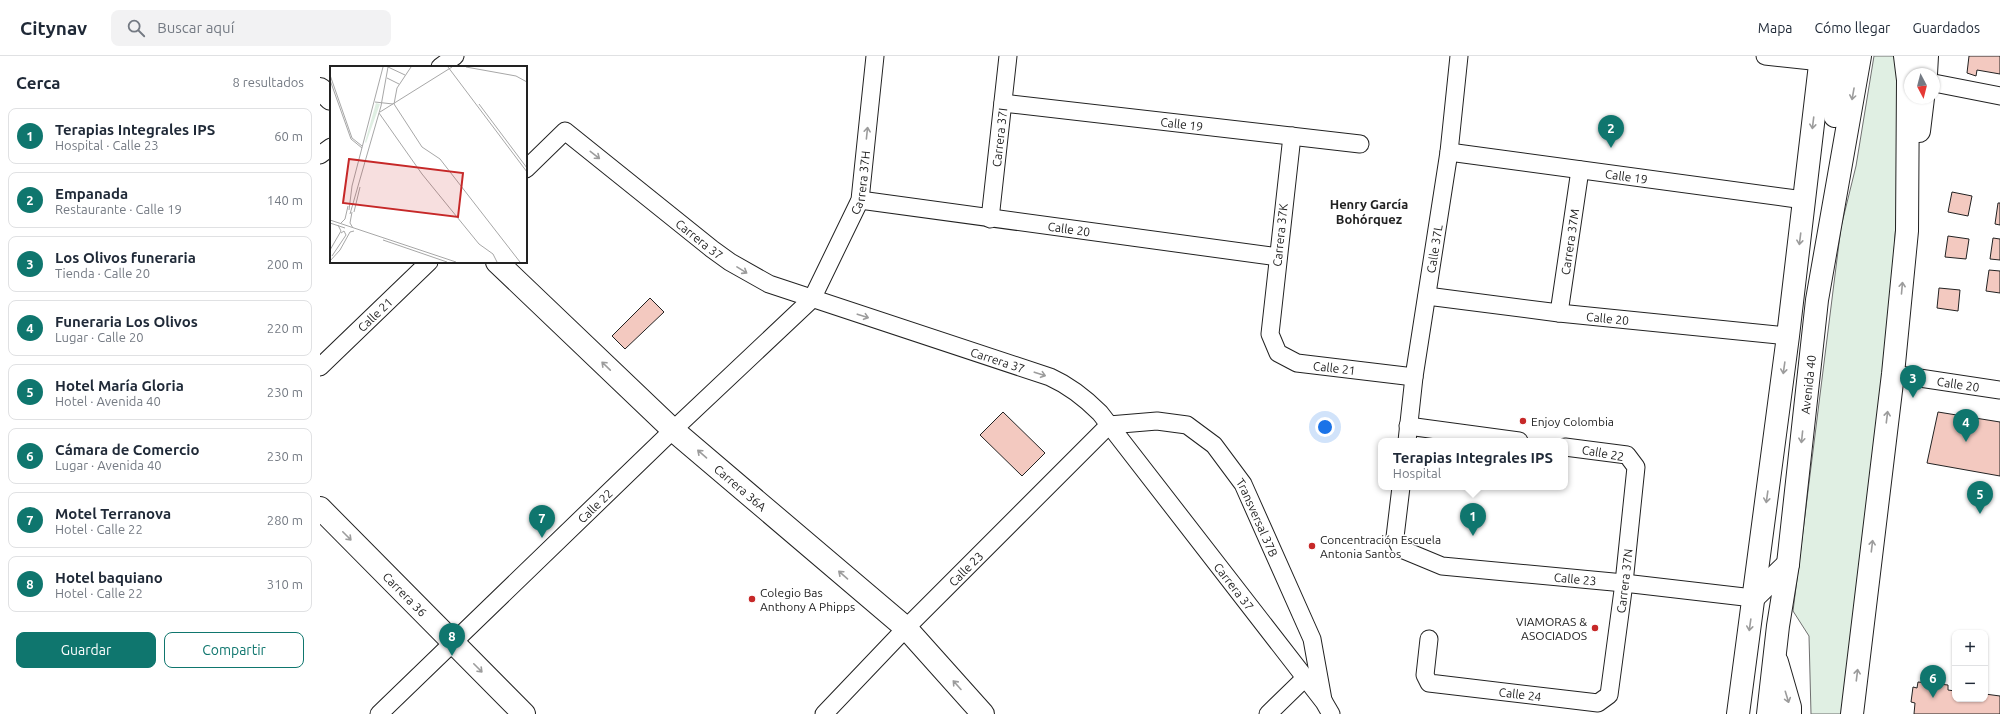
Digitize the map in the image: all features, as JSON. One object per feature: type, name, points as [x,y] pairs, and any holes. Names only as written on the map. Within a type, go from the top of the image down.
[{"type":"main road","points":[[1817,300],[1824,205],[1842,56]]},
{"type":"main road","name":"Avenida 40","points":[[1768,714],[1774,654],[1788,564],[1817,300],[1860,56]]},
{"type":"main road","points":[[1905,56],[1908,80],[1907,231]]},
{"type":"main road","points":[[1926,68],[1927,56]]},
{"type":"main road","name":"Avenida 40","points":[[1738,714],[1788,336],[1821,59]]},
{"type":"main road","points":[[320,89],[330,98]]},
{"type":"main road","points":[[1852,714],[1893,374],[1907,231],[1922,104]]},
{"type":"main road","name":"Carrera 36A","points":[[497,263],[673,430],[906,628],[983,714]]},
{"type":"main road","name":"Carrera 36","points":[[320,508],[524,714]]},
{"type":"main road","points":[[1753,598],[1788,564]]},
{"type":"main road","points":[[1774,654],[1790,707],[1790,714]]},
{"type":"street","points":[[441,66],[455,56]]},
{"type":"street","name":"Carrera 37H","points":[[812,299],[860,200],[875,56]]},
{"type":"street","name":"Carrera 37I","points":[[990,218],[1008,56]]},
{"type":"street","name":"Calle 37L","points":[[1407,434],[1414,378],[1449,152],[1459,56]]},
{"type":"street","points":[[1765,56],[1821,59]]},
{"type":"street","points":[[1940,84],[2000,96]]},
{"type":"street","name":"Calle 19","points":[[1003,103],[1360,144]]},
{"type":"street","name":"Carrera 37","points":[[527,168],[565,131],[730,262],[769,284],[1050,377],[1064,384],[1089,402],[1110,425],[1327,708]]},
{"type":"street","name":"Carrera 37K","points":[[1270,334],[1292,136]]},
{"type":"street","points":[[320,155],[330,149]]},
{"type":"street","name":"Calle 19","points":[[1449,152],[1804,200]]},
{"type":"street","name":"Carrera 37M","points":[[1559,313],[1580,170]]},
{"type":"street","name":"Calle 20","points":[[860,200],[1278,258]]},
{"type":"street","name":"Calle 21","points":[[320,368],[428,263]]},
{"type":"street","name":"Calle 20","points":[[1427,296],[1559,313],[1788,336]]},
{"type":"street","name":"Calle 22","points":[[379,714],[673,430],[812,299]]},
{"type":"street","name":"Calle 21","points":[[1270,334],[1278,353],[1297,363],[1414,378]]},
{"type":"street","name":"Calle 20","points":[[1893,374],[2000,390]]},
{"type":"street","name":"Transversal 37B","points":[[1110,425],[1157,420],[1187,425],[1214,445],[1243,484],[1312,639],[1327,708]]},
{"type":"street","name":"Calle 23","points":[[824,714],[906,628],[1110,425]]},
{"type":"street","points":[[1407,434],[1471,438]]},
{"type":"street","name":"Calle 22","points":[[1568,447],[1627,455],[1636,467]]},
{"type":"street","name":"Carrera 37N","points":[[1609,695],[1624,583],[1636,467]]},
{"type":"street","name":"Calle 23","points":[[1401,490],[1395,537],[1401,549],[1442,566],[1624,583],[1753,598]]},
{"type":"street","name":"Calle 24","points":[[1429,640],[1425,675],[1429,683],[1598,703],[1609,695]]},
{"type":"street","points":[[1268,714],[1304,678]]},
{"type":"green space","points":[[1874,56],[1895,56],[1902,132],[1892,283],[1845,714],[1811,714],[1809,636],[1793,611],[1841,227],[1856,166]]},
{"type":"building","points":[[1969,56],[2000,56],[2000,74],[1977,70],[1976,76],[1967,73]]},
{"type":"building","points":[[1952,192],[1972,196],[1968,216],[1948,212]]},
{"type":"building","points":[[1998,203],[2000,203],[2000,225],[1995,224]]},
{"type":"building","points":[[1948,236],[1969,239],[1966,259],[1945,257]]},
{"type":"building","points":[[1993,238],[2000,239],[2000,260],[1990,259]]},
{"type":"building","points":[[1989,270],[2000,271],[2000,293],[1986,291]]},
{"type":"building","points":[[1939,288],[1960,290],[1958,311],[1937,308]]},
{"type":"building","points":[[650,298],[664,312],[625,349],[612,336]]},
{"type":"building","points":[[1003,412],[1045,453],[1022,476],[980,435]]},
{"type":"building","points":[[1938,412],[2000,422],[2000,476],[1927,463]]},
{"type":"building","points":[[1918,682],[1948,685],[1948,690],[1952,691],[1952,702],[1988,702],[1988,694],[2000,696],[2000,714],[1914,714],[1915,703],[1911,702],[1913,687],[1917,688]]},
{"type":"place","name":"Empanada","points":[[1611,148]]},
{"type":"place","name":"Los Olivos funeraria","points":[[1913,398]]},
{"type":"place","name":"Enjoy Colombia","points":[[1523,421]]},
{"type":"place","name":"Funeraria Los Olivos","points":[[1966,442]]},
{"type":"place","name":"Hotel María Gloria","points":[[1980,514]]},
{"type":"place","name":"Terapias Integrales IPS","points":[[1473,536]]},
{"type":"place","name":"Motel Terranova","points":[[542,538]]},
{"type":"place","name":"Concentración Escuela Antonia Santos","points":[[1312,546]]},
{"type":"place","name":"Colegio Bas Anthony A Phipps","points":[[752,599]]},
{"type":"place","name":"VIAMORAS & ASOCIADOS","points":[[1595,628]]},
{"type":"place","name":"Hotel baquiano","points":[[452,656]]},
{"type":"place","name":"Cámara de Comercio","points":[[1933,698]]},
{"type":"district","name":"Henry García Bohórquez","points":[[1369,212]]}]
